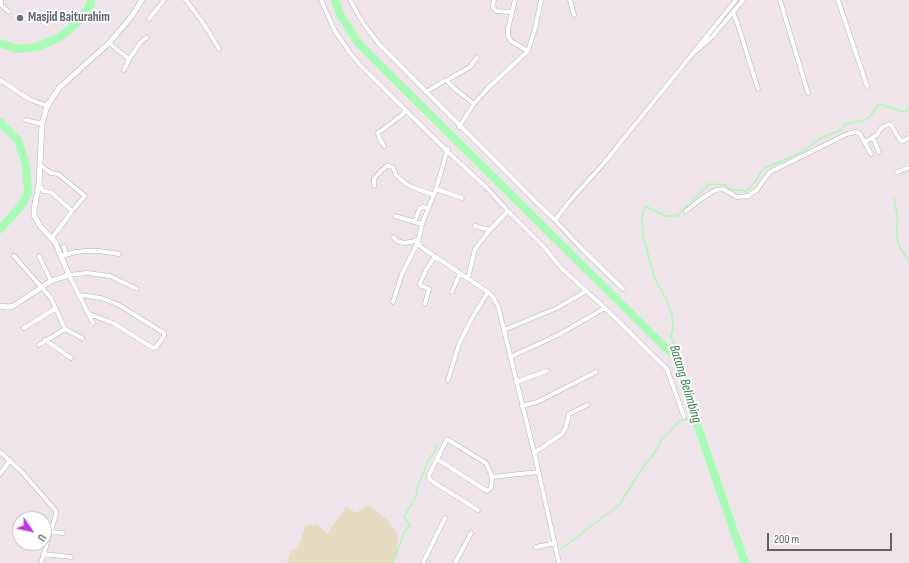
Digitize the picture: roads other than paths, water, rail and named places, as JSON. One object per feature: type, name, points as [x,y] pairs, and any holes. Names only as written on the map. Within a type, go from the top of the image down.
[{"type":"street","points":[[1,0],[1,5],[9,12]]},
{"type":"street","points":[[64,255],[52,238],[40,226],[34,215],[39,184],[42,124],[47,106],[59,88],[109,42],[132,16],[142,0]]},
{"type":"street","points":[[149,19],[164,0]]},
{"type":"street","points":[[186,0],[206,27],[219,49]]},
{"type":"street","points":[[321,0],[335,31],[361,66],[487,188],[546,248],[561,268],[605,308],[667,369],[684,417]]},
{"type":"street","points":[[350,0],[363,23],[378,44],[623,289]]},
{"type":"street","points":[[494,0],[493,7],[496,12],[512,12]]},
{"type":"street","points":[[515,0],[508,29],[508,36],[511,41],[528,51]]},
{"type":"street","points":[[459,126],[474,104],[488,88],[528,51],[535,29],[541,0]]},
{"type":"street","points":[[570,0],[574,15]]},
{"type":"street","points":[[555,220],[604,163],[736,0]]},
{"type":"street","points":[[694,52],[698,51],[703,46],[743,0]]},
{"type":"street","points":[[780,0],[808,92]]},
{"type":"street","points":[[838,0],[867,86]]},
{"type":"street","points":[[733,12],[758,89]]},
{"type":"street","points":[[124,70],[141,42],[147,37]]},
{"type":"street","points":[[109,42],[129,60]]},
{"type":"street","points":[[426,92],[470,67],[477,57]]},
{"type":"street","points":[[0,80],[29,99],[47,106]]},
{"type":"street","points":[[447,80],[455,89],[474,104]]},
{"type":"street","points":[[384,146],[378,133],[402,115],[406,110]]},
{"type":"street","points":[[26,120],[42,124]]},
{"type":"street","points":[[865,142],[877,135],[881,128],[890,124],[900,140],[909,138]]},
{"type":"street","points":[[686,212],[701,199],[716,190],[723,189],[737,197],[748,196],[757,190],[762,180],[770,172],[847,134],[859,133],[870,154]]},
{"type":"street","points":[[873,138],[880,152]]},
{"type":"street","points":[[393,302],[402,274],[418,240],[422,224],[436,189],[448,150]]},
{"type":"street","points":[[40,165],[52,173],[58,174],[85,196],[52,238]]},
{"type":"street","points":[[374,186],[374,179],[387,166],[394,167],[396,176],[405,183],[412,187],[434,194]]},
{"type":"street","points":[[897,172],[909,168]]},
{"type":"street","points":[[39,184],[43,191],[51,192],[72,211]]},
{"type":"street","points":[[436,189],[462,198]]},
{"type":"street","points":[[414,222],[420,208],[428,208]]},
{"type":"street","points":[[468,278],[475,250],[490,230],[508,211]]},
{"type":"street","points":[[395,216],[422,224]]},
{"type":"street","points":[[475,226],[490,230]]},
{"type":"street","points":[[393,238],[404,243],[418,240]]},
{"type":"street","points":[[418,240],[420,246],[488,292],[498,306],[559,563]]},
{"type":"street","points":[[64,247],[64,255],[69,275],[80,295],[92,323]]},
{"type":"street","points":[[64,255],[76,252],[92,251],[119,254]]},
{"type":"street","points":[[14,256],[51,298],[65,329],[82,338]]},
{"type":"street","points":[[39,256],[51,280]]},
{"type":"street","points":[[425,304],[429,289],[421,286],[420,283],[435,256]]},
{"type":"street","points":[[0,306],[12,306],[51,280],[69,275],[87,273],[110,276],[137,289]]},
{"type":"street","points":[[452,292],[460,273]]},
{"type":"street","points":[[504,330],[557,308],[583,293],[585,290]]},
{"type":"street","points":[[448,380],[459,344],[472,318],[488,292]]},
{"type":"street","points":[[80,295],[101,298],[117,304],[162,332],[164,336],[156,348],[153,348],[113,323],[88,314]]},
{"type":"street","points":[[24,328],[56,308]]},
{"type":"street","points":[[510,357],[558,335],[605,308]]},
{"type":"street","points":[[39,345],[65,329]]},
{"type":"street","points":[[45,340],[71,358]]},
{"type":"street","points":[[516,382],[547,371]]},
{"type":"street","points":[[522,406],[537,402],[596,372]]},
{"type":"street","points":[[534,453],[562,434],[569,414],[587,404]]},
{"type":"street","points":[[437,460],[488,491],[492,477],[486,463],[447,439],[429,474],[430,480],[478,510]]},
{"type":"street","points":[[0,452],[26,476],[56,511],[52,525]]},
{"type":"street","points":[[0,474],[10,460]]},
{"type":"street","points":[[492,477],[538,472]]},
{"type":"street","points":[[423,563],[445,518]]},
{"type":"street","points":[[52,532],[63,533]]},
{"type":"street","points":[[455,563],[471,533]]},
{"type":"street","points":[[536,547],[555,543]]},
{"type":"street","points":[[41,563],[45,551]]},
{"type":"street","points":[[44,554],[71,557]]},
{"type":"waterway","points":[[0,43],[17,49],[37,47],[60,37],[78,22],[90,6],[91,0]]},
{"type":"waterway","points":[[335,0],[340,14],[358,43],[675,357],[684,377],[695,418],[745,563]]},
{"type":"waterway","name":"Batang Belimbing","points":[[675,357],[674,344],[671,337],[673,328],[672,315],[667,301],[654,277],[643,235],[642,217],[645,206],[665,216],[677,216],[709,184],[726,185],[730,189],[746,191],[753,185],[765,168],[800,153],[821,138],[841,130],[845,124],[865,120],[871,115],[879,104],[901,111],[907,111],[909,108]]},
{"type":"waterway","points":[[0,122],[18,140],[26,165],[28,193],[21,206],[0,229]]},
{"type":"waterway","points":[[894,198],[898,220],[896,226],[897,239],[909,262]]},
{"type":"waterway","points":[[561,549],[619,505],[661,440],[679,421],[695,418]]},
{"type":"waterway","points":[[393,563],[404,532],[410,525],[404,517],[416,496],[417,488],[429,459],[437,448],[435,444]]},
{"type":"place","name":"Masjid Baiturahim","points":[[20,18]]}]
